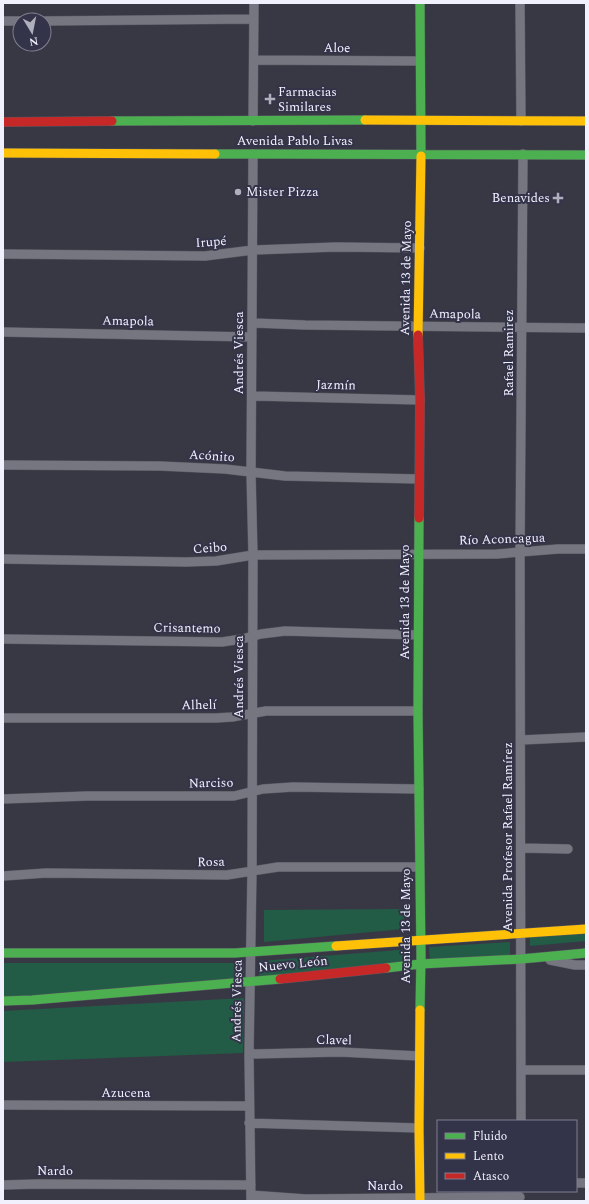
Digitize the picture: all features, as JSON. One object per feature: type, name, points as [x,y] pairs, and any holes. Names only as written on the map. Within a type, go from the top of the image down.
[{"type":"street","points":[[253,121],[254,3]]},
{"type":"street","name":"Avenida 13 de Mayo","points":[[420,3],[421,154],[418,326],[420,400],[418,635],[420,964],[418,1128],[420,1200]]},
{"type":"street","points":[[520,3],[520,121]]},
{"type":"street","points":[[52,20],[254,18]]},
{"type":"street","name":"Aloe","points":[[254,60],[420,61]]},
{"type":"street","name":"Avenida Pablo Livas","points":[[3,122],[420,120],[586,121]]},
{"type":"street","name":"Avenida Pablo Livas","points":[[3,153],[586,155]]},
{"type":"street","name":"Andrés Viesca","points":[[251,1198],[249,1054],[252,871],[251,792],[253,555],[251,473],[253,154]]},
{"type":"street","name":"Rafael Ramirez","points":[[520,552],[523,154]]},
{"type":"street","name":"Irupé","points":[[3,254],[205,256],[253,250],[336,247],[420,248]]},
{"type":"street","name":"Amapola","points":[[252,323],[586,328]]},
{"type":"street","name":"Amapola","points":[[3,332],[252,337]]},
{"type":"street","name":"Jazmín","points":[[252,396],[420,400]]},
{"type":"street","name":"Acónito","points":[[3,465],[160,466],[225,469],[251,473],[306,477],[419,479]]},
{"type":"street","name":"Río Aconcagua","points":[[419,554],[586,549]]},
{"type":"street","name":"Avenida Profesor Rafael Ramírez","points":[[520,552],[521,1120]]},
{"type":"street","name":"Ceibo","points":[[3,559],[216,562],[253,555],[419,554]]},
{"type":"street","name":"Crisantemo","points":[[3,639],[222,642],[285,631],[418,635]]},
{"type":"street","name":"Alhelí","points":[[3,718],[216,718],[232,717],[266,711],[288,710],[418,711]]},
{"type":"street","points":[[521,740],[586,737]]},
{"type":"street","name":"Narciso","points":[[3,799],[87,796],[234,796],[275,788],[293,787],[419,789]]},
{"type":"street","points":[[521,848],[568,849]]},
{"type":"street","name":"Rosa","points":[[3,876],[46,873],[220,875],[278,867],[419,867]]},
{"type":"street","name":"Nuevo León","points":[[3,953],[251,952],[520,934],[586,928]]},
{"type":"street","name":"Nuevo León","points":[[3,1001],[32,1000],[251,982],[420,964],[537,958],[586,953]]},
{"type":"street","points":[[537,958],[586,965]]},
{"type":"street","name":"Clavel","points":[[249,1054],[340,1052],[419,1056]]},
{"type":"street","points":[[521,1070],[586,1070]]},
{"type":"street","name":"Azucena","points":[[3,1105],[249,1106]]},
{"type":"street","points":[[250,1123],[418,1128]]},
{"type":"street","name":"Nardo","points":[[3,1185],[251,1185]]},
{"type":"street","name":"Nardo","points":[[251,1198],[420,1200],[520,1196]]},
{"type":"green space","points":[[405,909],[403,929],[264,942],[264,910]]},
{"type":"green space","points":[[586,931],[586,941],[530,946],[530,936]]},
{"type":"green space","points":[[510,942],[510,955],[430,961],[429,947]]},
{"type":"green space","points":[[411,949],[408,963],[259,979],[260,961]]},
{"type":"green space","points":[[3,963],[244,963],[243,982],[3,999]]},
{"type":"green space","points":[[244,998],[243,1053],[3,1062],[3,1011]]},
{"type":"traffic: fast","points":[[420,3],[421,156]]},
{"type":"traffic: fast","points":[[112,121],[365,120]]},
{"type":"traffic: fast","points":[[215,154],[586,155]]},
{"type":"traffic: fast","points":[[419,518],[418,711],[421,956],[420,1010]]},
{"type":"traffic: fast","points":[[3,953],[235,953],[336,946]]},
{"type":"traffic: fast","points":[[386,968],[420,964],[521,959],[586,953]]},
{"type":"traffic: fast","points":[[3,1001],[32,1000],[280,979]]},
{"type":"traffic: slow","points":[[365,120],[586,121]]},
{"type":"traffic: slow","points":[[3,153],[215,154]]},
{"type":"traffic: slow","points":[[418,335],[421,156]]},
{"type":"traffic: slow","points":[[336,946],[586,929]]},
{"type":"traffic: slow","points":[[420,1010],[420,1201]]},
{"type":"traffic: jam","points":[[3,122],[112,121]]},
{"type":"traffic: jam","points":[[418,335],[420,400],[419,518]]},
{"type":"traffic: jam","points":[[280,979],[386,968]]},
{"type":"place","name":"Farmacias Similares","points":[[270,99]]},
{"type":"place","name":"Mister Pizza","points":[[238,192]]},
{"type":"place","name":"Benavides","points":[[558,198]]}]
